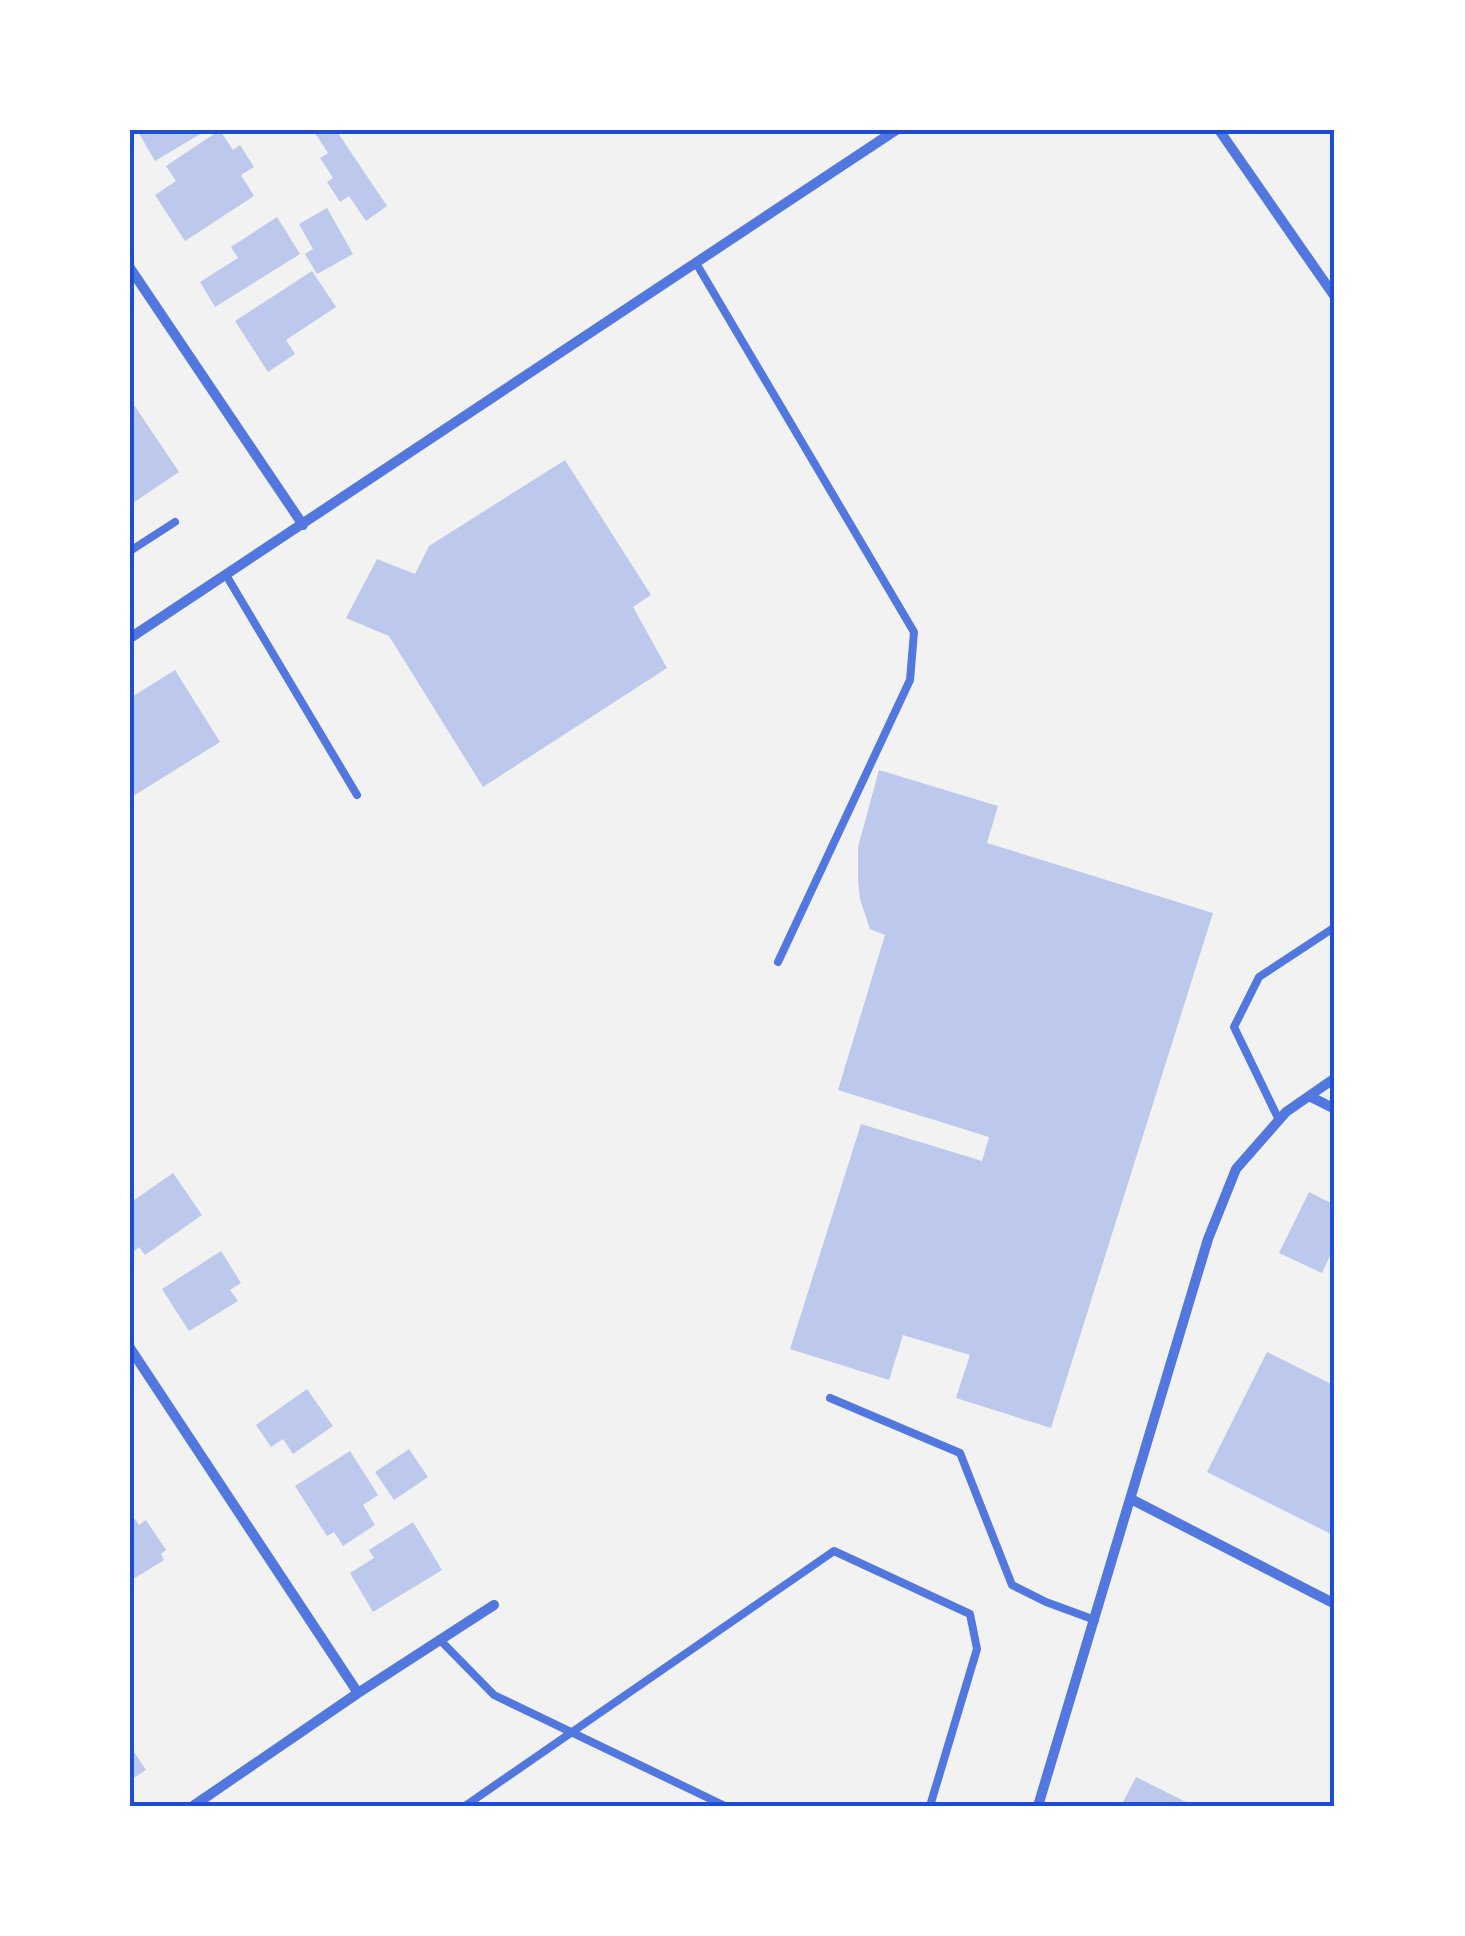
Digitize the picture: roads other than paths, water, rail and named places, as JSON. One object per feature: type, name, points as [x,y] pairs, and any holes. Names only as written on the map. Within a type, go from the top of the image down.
[{"type":"street","points":[[130,638],[896,130]]},
{"type":"street","points":[[1220,130],[1335,298]]},
{"type":"street","points":[[130,268],[303,525]]},
{"type":"street","points":[[1038,1806],[1208,1239],[1236,1169],[1279,1120],[1335,1078]]},
{"type":"street","points":[[1309,1096],[1335,1109]]},
{"type":"street","points":[[130,1348],[358,1693]]},
{"type":"street","points":[[1131,1499],[1335,1604]]},
{"type":"street","points":[[193,1806],[494,1605]]},
{"type":"lane","points":[[696,263],[914,632],[910,680],[778,962]]},
{"type":"lane","points":[[130,551],[175,522]]},
{"type":"lane","points":[[226,576],[358,796]]},
{"type":"lane","points":[[1279,1120],[1234,1027],[1258,977],[1335,927]]},
{"type":"lane","points":[[830,1398],[960,1453],[1012,1585],[1095,1620]]},
{"type":"lane","points":[[465,1806],[834,1551],[970,1614],[977,1649],[930,1806]]},
{"type":"lane","points":[[440,1640],[494,1696],[725,1806]]}]
